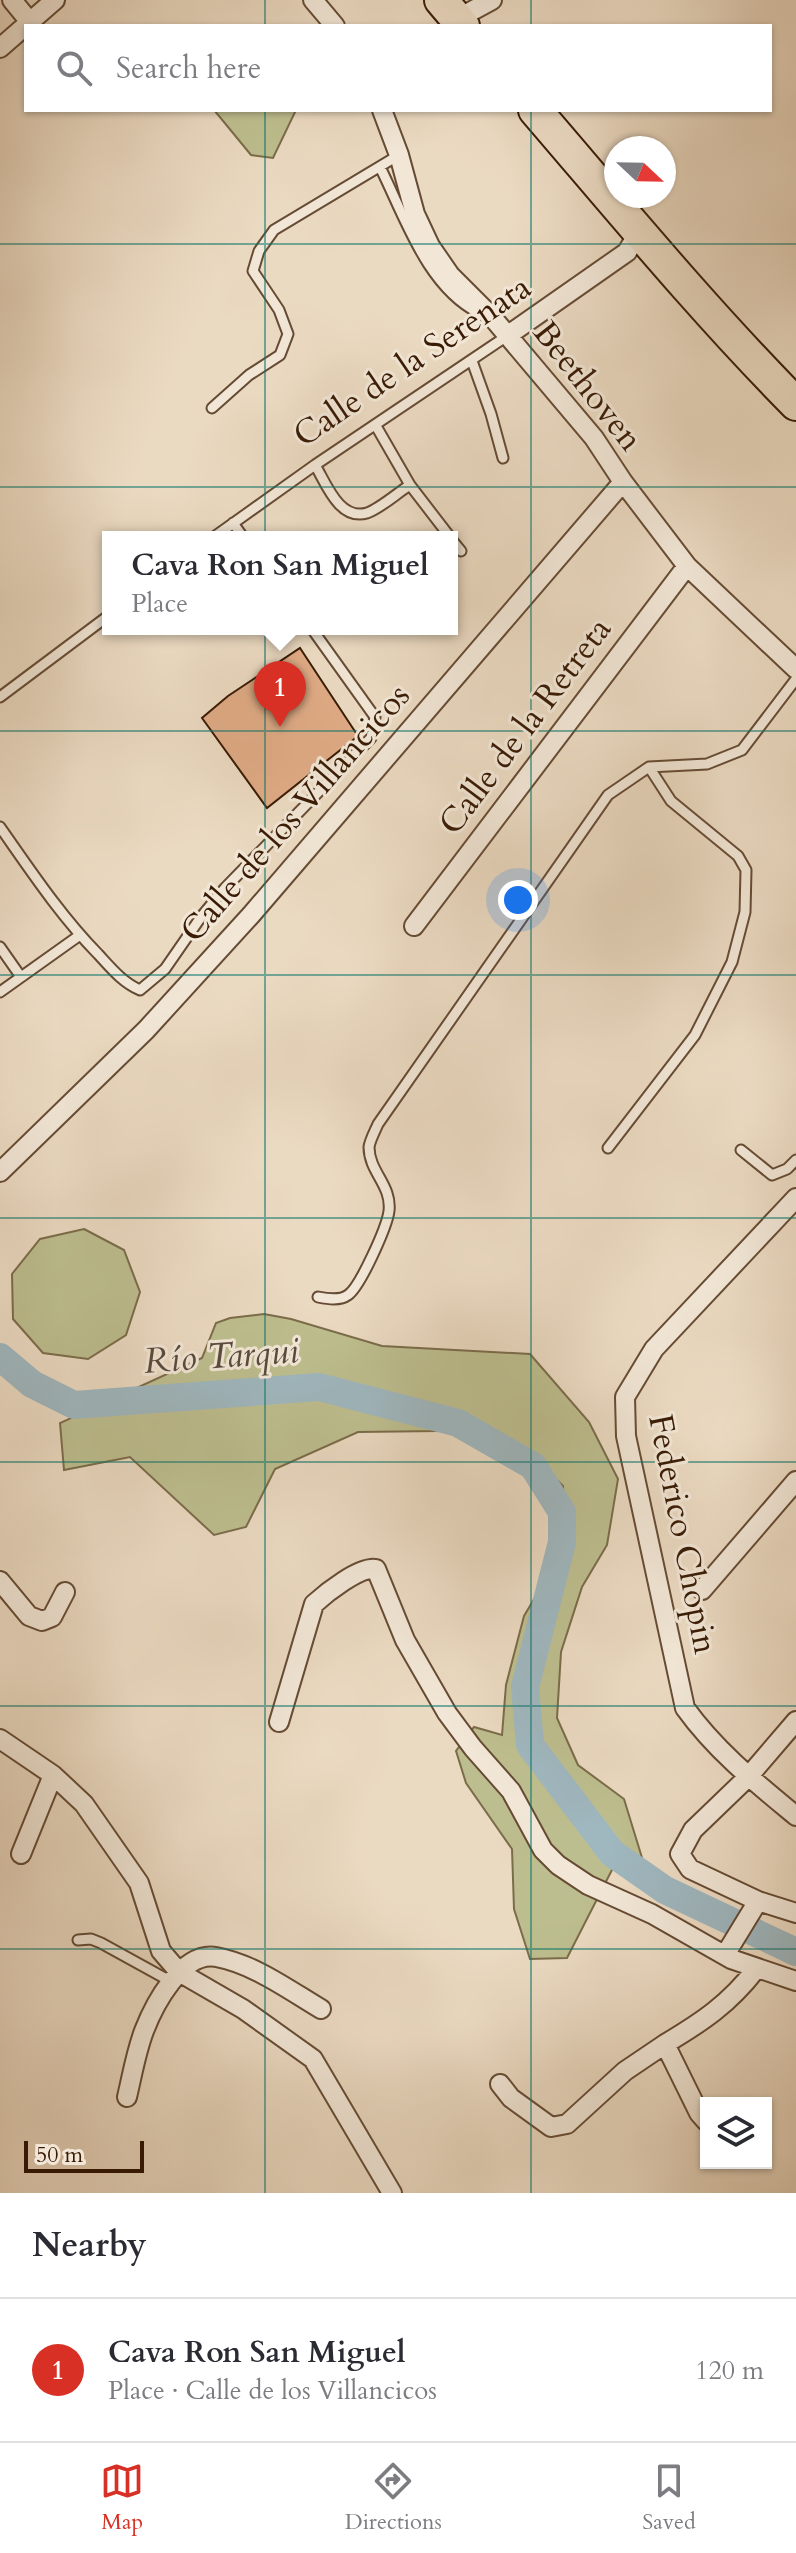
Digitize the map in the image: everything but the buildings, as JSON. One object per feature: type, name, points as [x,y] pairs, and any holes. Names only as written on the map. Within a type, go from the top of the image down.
[{"type":"highway","points":[[537,112],[639,232],[796,404]]},
{"type":"street","points":[[12,0],[30,22]]},
{"type":"street","points":[[28,24],[55,0]]},
{"type":"street","points":[[313,0],[333,24]]},
{"type":"street","points":[[453,15],[492,0]]},
{"type":"street","points":[[0,48],[24,27]]},
{"type":"street","name":"Beethoven","points":[[383,112],[399,155],[415,214],[430,246],[450,275],[492,317],[594,438],[623,482],[687,566],[796,669]]},
{"type":"street","name":"Calle de la Serenata","points":[[507,336],[627,252],[639,232]]},
{"type":"street","name":"Calle de los Villancicos","points":[[0,1172],[146,1030],[251,915],[623,482]]},
{"type":"street","name":"Calle de la Retreta","points":[[414,926],[687,566]]},
{"type":"street","name":"Federico Chopin","points":[[796,1198],[654,1349],[625,1397],[626,1436],[685,1708],[704,1734],[748,1777],[796,1816]]},
{"type":"street","points":[[702,1590],[796,1481]]},
{"type":"street","points":[[279,1722],[314,1604],[369,1567],[376,1569],[405,1640],[447,1713],[511,1791],[543,1850],[558,1865],[588,1885],[728,1949],[756,1969],[796,1981]]},
{"type":"street","points":[[0,1581],[29,1616],[42,1621],[52,1617],[65,1592]]},
{"type":"street","points":[[796,1721],[748,1777],[693,1830],[680,1854],[690,1869],[755,1904],[796,1913]]},
{"type":"street","points":[[0,1739],[53,1775],[84,1804],[139,1883],[161,1951],[175,1976],[243,2009],[313,2059],[392,2193]]},
{"type":"street","points":[[21,1854],[53,1775]]},
{"type":"street","points":[[728,1949],[755,1904]]},
{"type":"street","points":[[127,2097],[143,2032],[175,1976],[202,1957],[215,1957],[241,1965],[321,2009]]},
{"type":"street","points":[[500,2084],[511,2098],[551,2127],[567,2124],[625,2071],[712,2015],[756,1969]]},
{"type":"street","points":[[665,2044],[700,2114]]},
{"type":"lane","points":[[212,408],[249,375],[280,355],[288,334],[279,310],[253,271],[259,251],[274,230],[399,155]]},
{"type":"lane","points":[[380,167],[432,272],[457,300],[477,313],[492,317]]},
{"type":"lane","name":"Calle de la Serenata","points":[[222,531],[507,336]]},
{"type":"lane","points":[[472,361],[503,458]]},
{"type":"lane","points":[[376,426],[410,485],[446,531]]},
{"type":"lane","points":[[315,465],[339,506],[353,513],[367,513],[410,485]]},
{"type":"lane","points":[[233,523],[239,531]]},
{"type":"lane","points":[[458,547],[461,551]]},
{"type":"lane","points":[[0,697],[102,620]]},
{"type":"lane","points":[[0,827],[48,896],[80,935],[126,984],[140,990],[165,969],[225,888],[371,738],[375,717],[316,635]]},
{"type":"lane","points":[[318,1297],[333,1300],[348,1296],[359,1282],[389,1212],[386,1186],[372,1166],[369,1145],[378,1124],[608,795],[649,767],[707,764],[742,750],[796,679]]},
{"type":"lane","points":[[608,1148],[695,1035],[732,962],[745,912],[746,870],[738,856],[671,801],[649,767]]},
{"type":"lane","points":[[0,992],[80,935]]},
{"type":"lane","points":[[0,947],[21,977]]},
{"type":"lane","points":[[741,1150],[772,1175],[787,1169],[796,1160]]},
{"type":"lane","points":[[78,1940],[91,1939],[175,1976]]},
{"type":"green space","points":[[216,112],[295,112],[273,158],[251,155]]},
{"type":"green space","points":[[84,1229],[124,1250],[140,1292],[126,1335],[88,1359],[43,1353],[13,1319],[12,1274],[40,1239]]},
{"type":"green space","points":[[264,1314],[382,1346],[530,1354],[589,1422],[618,1479],[607,1545],[582,1587],[561,1652],[557,1718],[578,1765],[624,1799],[643,1861],[632,1867],[616,1862],[567,1958],[530,1959],[514,1909],[512,1849],[466,1783],[456,1751],[474,1727],[502,1735],[506,1685],[524,1616],[566,1546],[563,1486],[528,1452],[472,1424],[438,1431],[358,1432],[275,1469],[246,1527],[214,1535],[130,1457],[64,1470],[60,1423],[202,1358],[216,1323]]},
{"type":"waterway","name":"Río Tarqui","points":[[0,1357],[32,1384],[74,1405],[319,1387],[458,1423],[533,1466],[562,1512],[562,1542],[525,1687],[530,1745],[612,1853],[665,1890],[796,1952]]},
{"type":"place","name":"Cava Ron San Miguel","points":[[280,727]]}]
